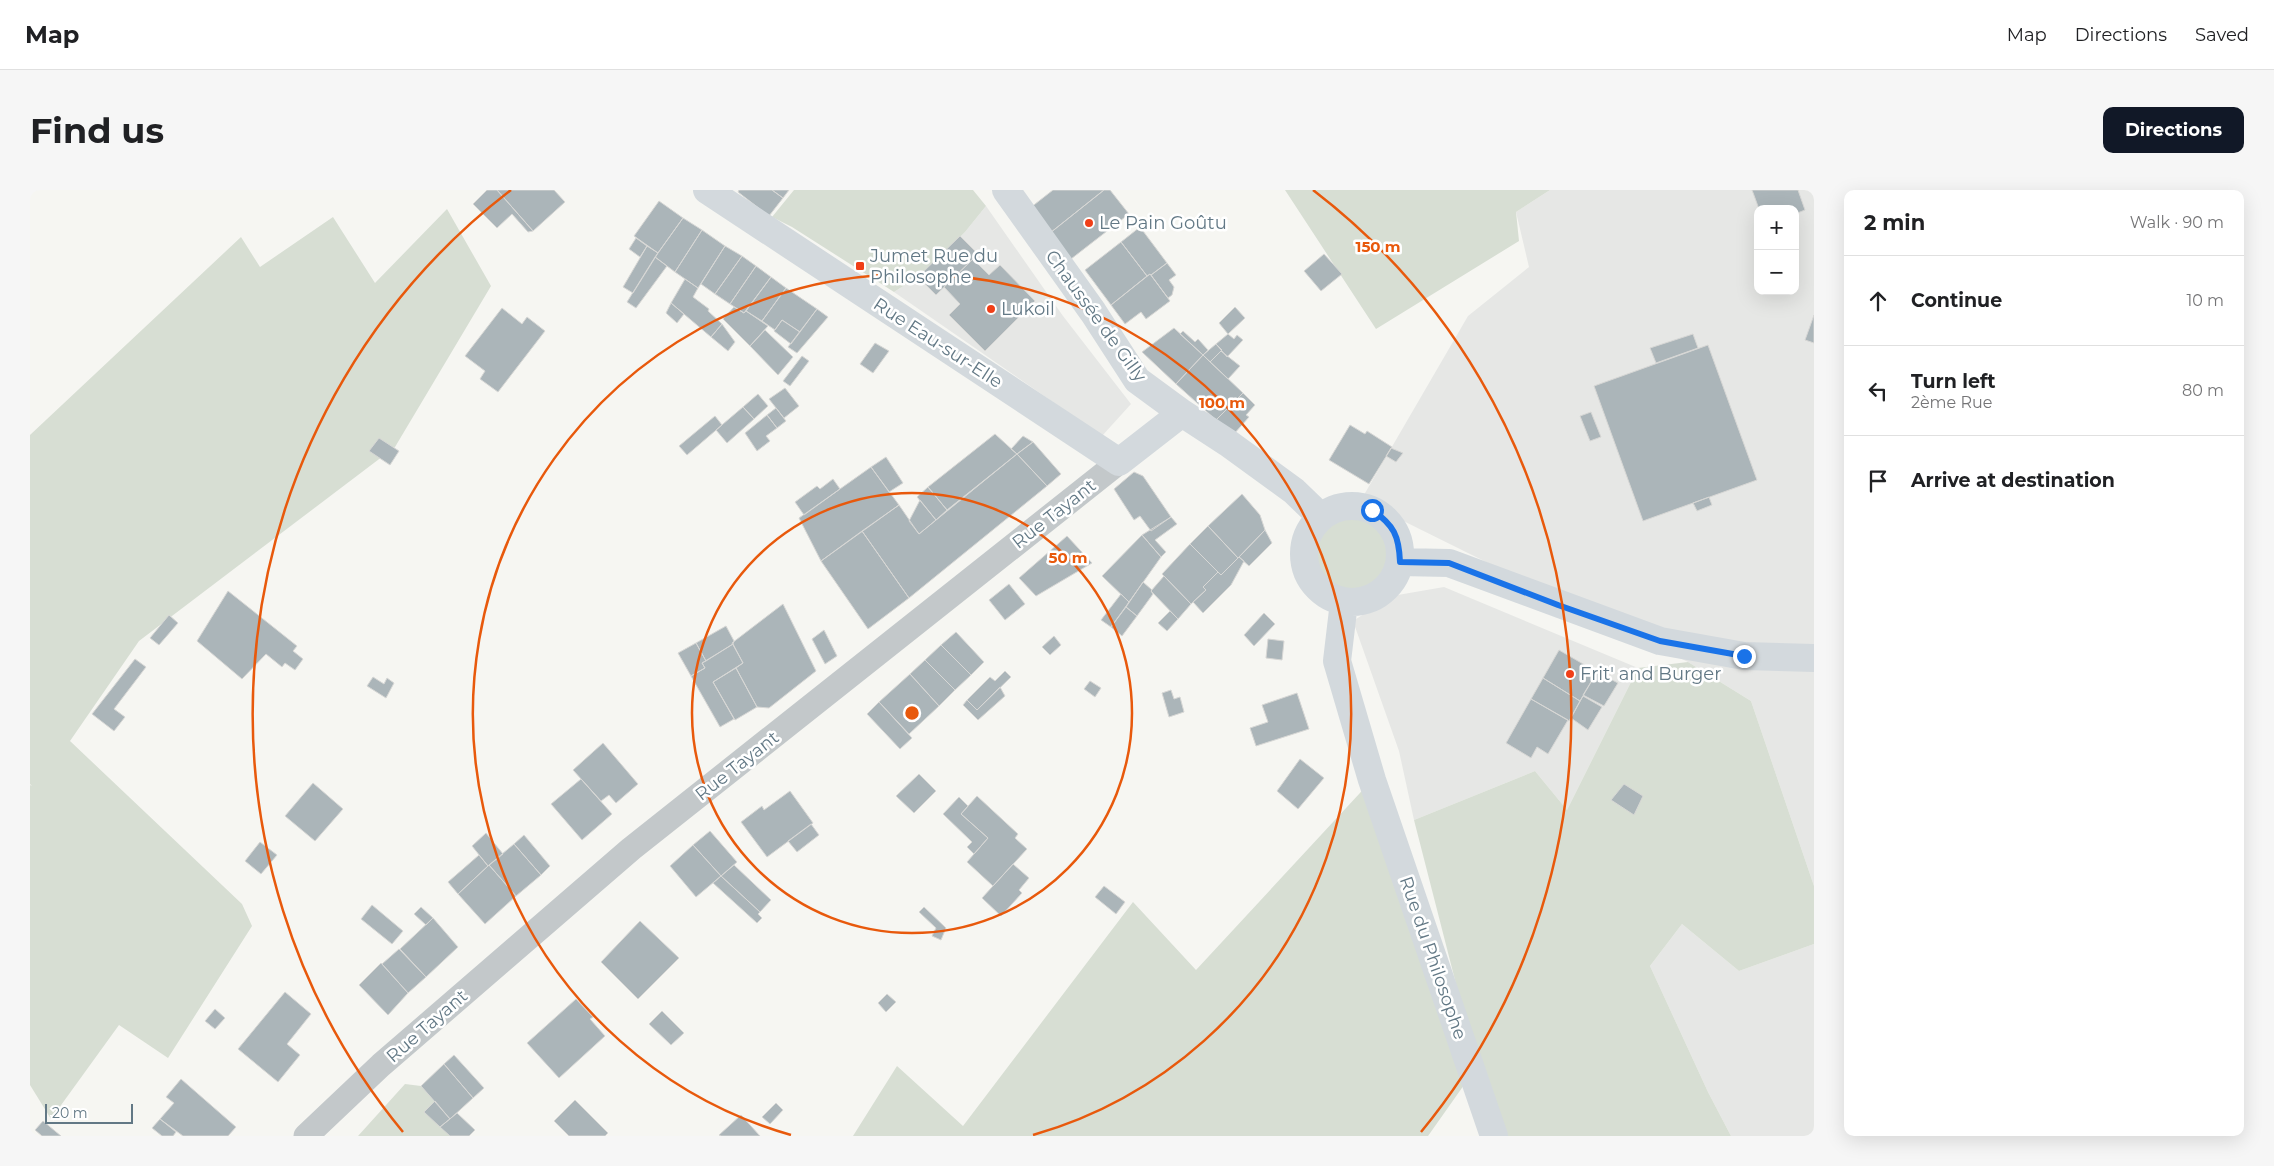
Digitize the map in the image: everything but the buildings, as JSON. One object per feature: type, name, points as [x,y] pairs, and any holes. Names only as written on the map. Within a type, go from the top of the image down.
[{"type":"main road","name":"Rue Eau-sur-Elle","points":[[707,190],[1119,462]]},
{"type":"main road","name":"Chaussée de Gilly","points":[[1006,190],[1093,312],[1137,380],[1182,414],[1228,443],[1294,492],[1321,517]]},
{"type":"main road","name":"Rue Tayant","points":[[1119,462],[1182,414]]},
{"type":"main road","points":[[1356,506],[1372,510],[1385,519],[1394,531],[1400,546],[1400,562],[1390,582],[1374,598],[1359,602],[1344,602],[1328,596],[1315,585],[1307,571],[1304,555],[1308,533],[1321,517],[1340,507],[1356,506]]},
{"type":"main road","points":[[1400,562],[1449,563],[1558,605],[1660,641],[1744,656],[1814,658]]},
{"type":"main road","name":"Rue du Philosophe","points":[[1344,602],[1337,660],[1372,780],[1494,1136]]},
{"type":"street","name":"Rue Tayant","points":[[306,1136],[381,1066],[631,849],[1119,462]]},
{"type":"shaded area","points":[[794,190],[973,190],[986,206],[965,232],[925,272],[894,292],[792,227],[772,217]]},
{"type":"shaded area","points":[[1285,190],[1550,190],[1516,212],[1519,241],[1376,329]]},
{"type":"shaded area","points":[[1550,190],[1814,190],[1814,886],[1751,701],[1688,662],[1361,500],[1468,316],[1529,267],[1516,212]]},
{"type":"shaded area","points":[[986,206],[1063,316],[1131,404],[1102,436],[894,292],[925,272],[965,232]]},
{"type":"shaded area","points":[[447,209],[491,286],[395,447],[139,641],[70,741],[242,904],[252,926],[168,1058],[119,1025],[51,1119],[30,1085],[30,785],[32,786],[30,784],[30,435],[241,237],[260,267],[333,217],[375,283]]},
{"type":"shaded area","points":[[1352,506],[1370,510],[1386,520],[1396,536],[1400,554],[1396,572],[1386,588],[1370,598],[1352,602],[1334,598],[1318,588],[1308,572],[1304,554],[1308,536],[1318,520],[1334,510]]},
{"type":"shaded area","points":[[1444,587],[1638,668],[1567,810],[1535,771],[1414,820],[1399,751],[1353,621],[1392,596]]},
{"type":"shaded area","points":[[1688,662],[1751,701],[1814,886],[1814,944],[1739,971],[1682,924],[1650,966],[1708,1092],[1731,1136],[1495,1136],[1414,820],[1535,771],[1567,810],[1638,668]]},
{"type":"shaded area","points":[[1372,780],[1464,1085],[1428,1136],[853,1136],[897,1066],[963,1126],[1133,902],[1196,970]]},
{"type":"shaded area","points":[[1682,924],[1739,971],[1814,944],[1814,1136],[1731,1136],[1708,1092],[1650,966]]},
{"type":"shaded area","points":[[405,1084],[421,1086],[435,1102],[450,1136],[358,1136]]},
{"type":"place","name":"Le Pain Goûtu","points":[[1089,223]]},
{"type":"place","name":"Jumet Rue du Philosophe","points":[[860,266]]},
{"type":"place","name":"Lukoil","points":[[991,309]]},
{"type":"place","name":"Frit' and Burger","points":[[1570,674]]},
{"type":"route","points":[[1372,510],[1385,519],[1394,531],[1400,546],[1400,562],[1449,563],[1558,605],[1660,641],[1744,656]]}]
